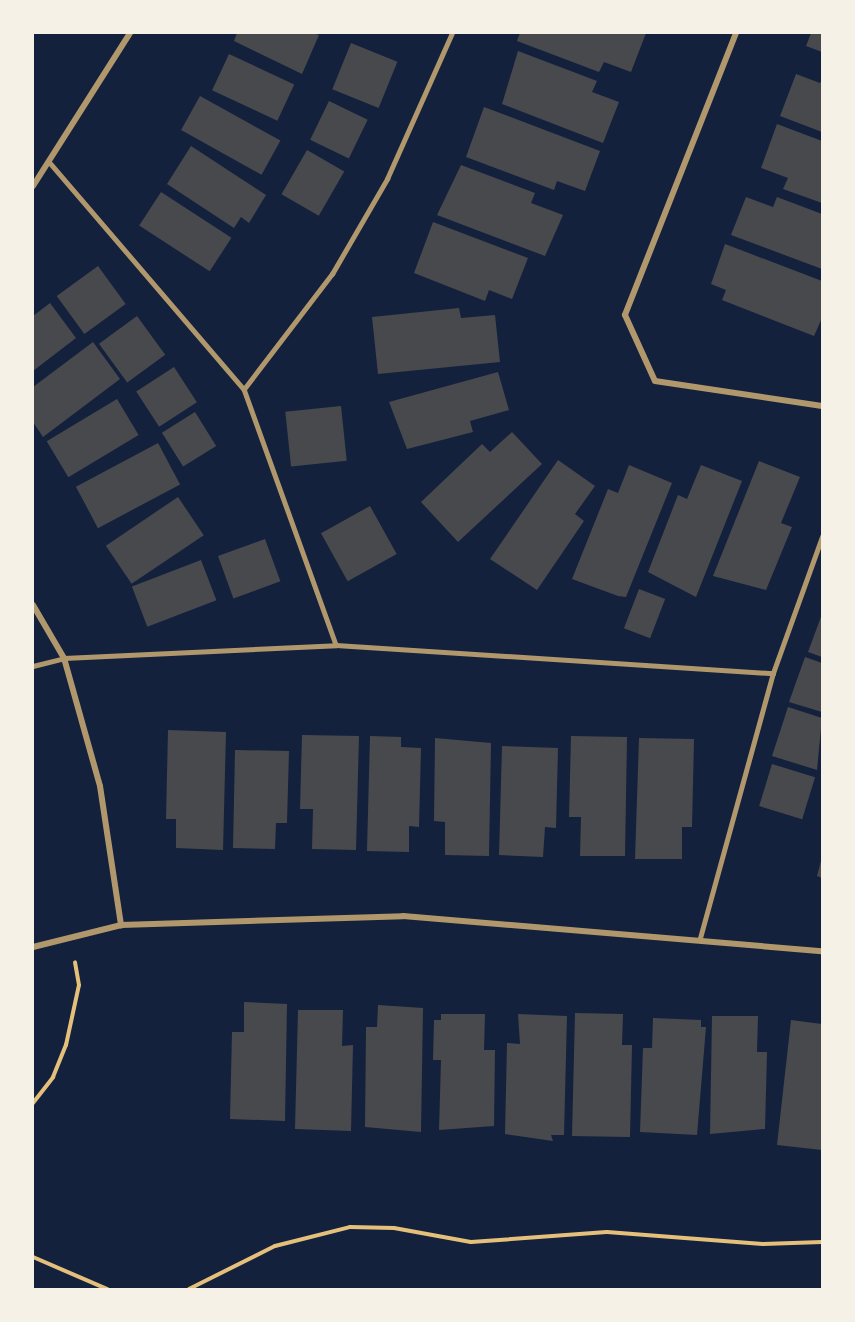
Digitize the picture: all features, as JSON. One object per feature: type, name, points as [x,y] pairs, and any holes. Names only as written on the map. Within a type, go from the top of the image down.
[{"type":"street","points":[[33,186],[51,164],[130,33]]},
{"type":"street","points":[[736,33],[626,315],[655,381],[822,406]]},
{"type":"street","points":[[33,605],[64,658],[100,786],[121,925]]},
{"type":"street","points":[[33,947],[121,925],[403,916],[700,938],[822,951]]},
{"type":"lane","points":[[244,389],[332,274],[387,179],[452,33]]},
{"type":"lane","points":[[51,164],[244,389],[336,645]]},
{"type":"lane","points":[[700,938],[773,674],[822,537]]},
{"type":"lane","points":[[33,666],[64,658],[336,645],[773,674]]},
{"type":"path","points":[[33,1103],[57,1071],[77,1003],[80,973],[67,939]]},
{"type":"path","points":[[189,1289],[275,1246],[350,1227],[471,1242],[606,1232],[763,1244],[822,1242]]},
{"type":"path","points":[[33,1257],[107,1289]]},
{"type":"building","points":[[237,33],[313,33],[319,35],[302,74],[234,41]]},
{"type":"building","points":[[520,33],[646,33],[631,72],[604,62],[599,72],[517,41]]},
{"type":"building","points":[[811,33],[822,33],[822,52],[806,46]]},
{"type":"building","points":[[351,43],[397,62],[379,108],[332,89]]},
{"type":"building","points":[[518,51],[597,81],[592,92],[619,102],[603,143],[502,104]]},
{"type":"building","points":[[229,54],[294,84],[277,121],[212,90]]},
{"type":"building","points":[[796,74],[820,83],[822,79],[822,132],[780,116]]},
{"type":"building","points":[[200,96],[280,141],[262,175],[181,130]]},
{"type":"building","points":[[329,101],[368,120],[349,158],[310,140]]},
{"type":"building","points":[[484,107],[600,151],[585,191],[557,181],[554,190],[466,157]]},
{"type":"building","points":[[777,124],[822,141],[822,203],[783,189],[788,178],[761,168]]},
{"type":"building","points":[[191,146],[266,195],[249,223],[241,217],[234,228],[167,184]]},
{"type":"building","points":[[307,150],[344,172],[319,216],[282,194]]},
{"type":"building","points":[[461,165],[535,193],[531,203],[563,215],[545,256],[437,215]]},
{"type":"building","points":[[161,192],[231,238],[210,271],[139,226]]},
{"type":"building","points":[[746,197],[773,207],[777,197],[822,214],[822,269],[731,235]]},
{"type":"building","points":[[433,222],[528,258],[512,299],[489,290],[485,301],[414,273]]},
{"type":"building","points":[[725,244],[822,281],[822,318],[814,336],[722,300],[726,290],[711,284]]},
{"type":"building","points":[[98,266],[126,304],[84,334],[57,296]]},
{"type":"building","points":[[50,303],[76,338],[33,371],[33,316]]},
{"type":"building","points":[[459,308],[461,318],[495,315],[500,362],[378,374],[372,317]]},
{"type":"building","points":[[137,316],[165,355],[127,382],[99,344]]},
{"type":"building","points":[[93,342],[120,379],[43,437],[33,422],[33,387]]},
{"type":"building","points":[[174,367],[197,402],[159,427],[136,392]]},
{"type":"building","points":[[498,372],[509,410],[470,421],[473,432],[407,449],[389,402]]},
{"type":"building","points":[[117,399],[139,435],[68,477],[47,441]]},
{"type":"building","points":[[341,406],[347,461],[291,467],[285,412]]},
{"type":"building","points":[[195,412],[216,446],[183,467],[162,433]]},
{"type":"building","points":[[512,432],[542,464],[458,542],[421,502],[482,444],[490,452]]},
{"type":"building","points":[[158,443],[180,484],[98,528],[76,487]]},
{"type":"building","points":[[558,460],[595,486],[575,514],[584,521],[537,590],[490,559]]},
{"type":"building","points":[[759,461],[800,477],[781,523],[792,527],[766,590],[713,576]]},
{"type":"building","points":[[629,465],[672,483],[626,597],[572,579],[608,489],[618,493]]},
{"type":"building","points":[[701,465],[742,481],[696,597],[648,572],[678,495],[687,499]]},
{"type":"building","points":[[178,497],[204,535],[132,584],[106,546]]},
{"type":"building","points":[[370,506],[397,554],[348,581],[321,533]]},
{"type":"building","points":[[265,539],[280,581],[233,598],[218,556]]},
{"type":"building","points":[[201,560],[216,600],[147,627],[132,587]]},
{"type":"building","points":[[639,589],[665,599],[650,638],[624,628]]},
{"type":"building","points":[[822,614],[822,657],[808,652]]},
{"type":"building","points":[[805,657],[822,663],[822,712],[789,702]]},
{"type":"building","points":[[788,707],[822,718],[817,770],[772,756]]},
{"type":"building","points":[[168,730],[226,732],[223,850],[176,848],[176,819],[166,819]]},
{"type":"building","points":[[302,735],[359,736],[356,850],[312,849],[313,809],[300,809]]},
{"type":"building","points":[[370,736],[401,737],[401,747],[421,748],[419,827],[409,826],[409,852],[367,851]]},
{"type":"building","points":[[571,736],[627,737],[625,856],[580,856],[581,817],[569,817]]},
{"type":"building","points":[[435,738],[491,743],[489,856],[445,855],[445,822],[434,821]]},
{"type":"building","points":[[639,738],[694,739],[692,827],[682,827],[682,859],[635,859]]},
{"type":"building","points":[[502,746],[558,748],[556,828],[545,827],[543,857],[499,855]]},
{"type":"building","points":[[235,750],[289,751],[287,823],[276,823],[275,849],[233,848]]},
{"type":"building","points":[[772,764],[815,777],[802,819],[759,806]]},
{"type":"building","points":[[822,861],[822,878],[817,876]]},
{"type":"building","points":[[244,1002],[287,1004],[285,1121],[230,1119],[232,1032],[244,1032]]},
{"type":"building","points":[[378,1005],[423,1008],[421,1132],[365,1127],[366,1027],[377,1027]]},
{"type":"building","points":[[298,1010],[343,1010],[342,1046],[353,1045],[351,1131],[295,1129]]},
{"type":"building","points":[[575,1013],[623,1014],[622,1045],[632,1045],[630,1137],[572,1136]]},
{"type":"building","points":[[441,1014],[485,1014],[484,1050],[495,1050],[494,1126],[439,1130],[441,1060],[433,1060],[434,1020],[441,1020]]},
{"type":"building","points":[[518,1014],[567,1016],[564,1135],[551,1135],[553,1141],[505,1134],[507,1043],[520,1044]]},
{"type":"building","points":[[712,1016],[758,1016],[757,1052],[767,1052],[765,1129],[710,1134]]},
{"type":"building","points":[[653,1018],[701,1020],[701,1027],[706,1027],[697,1135],[640,1132],[643,1048],[652,1048]]},
{"type":"building","points":[[791,1020],[822,1024],[822,1150],[777,1145]]}]
